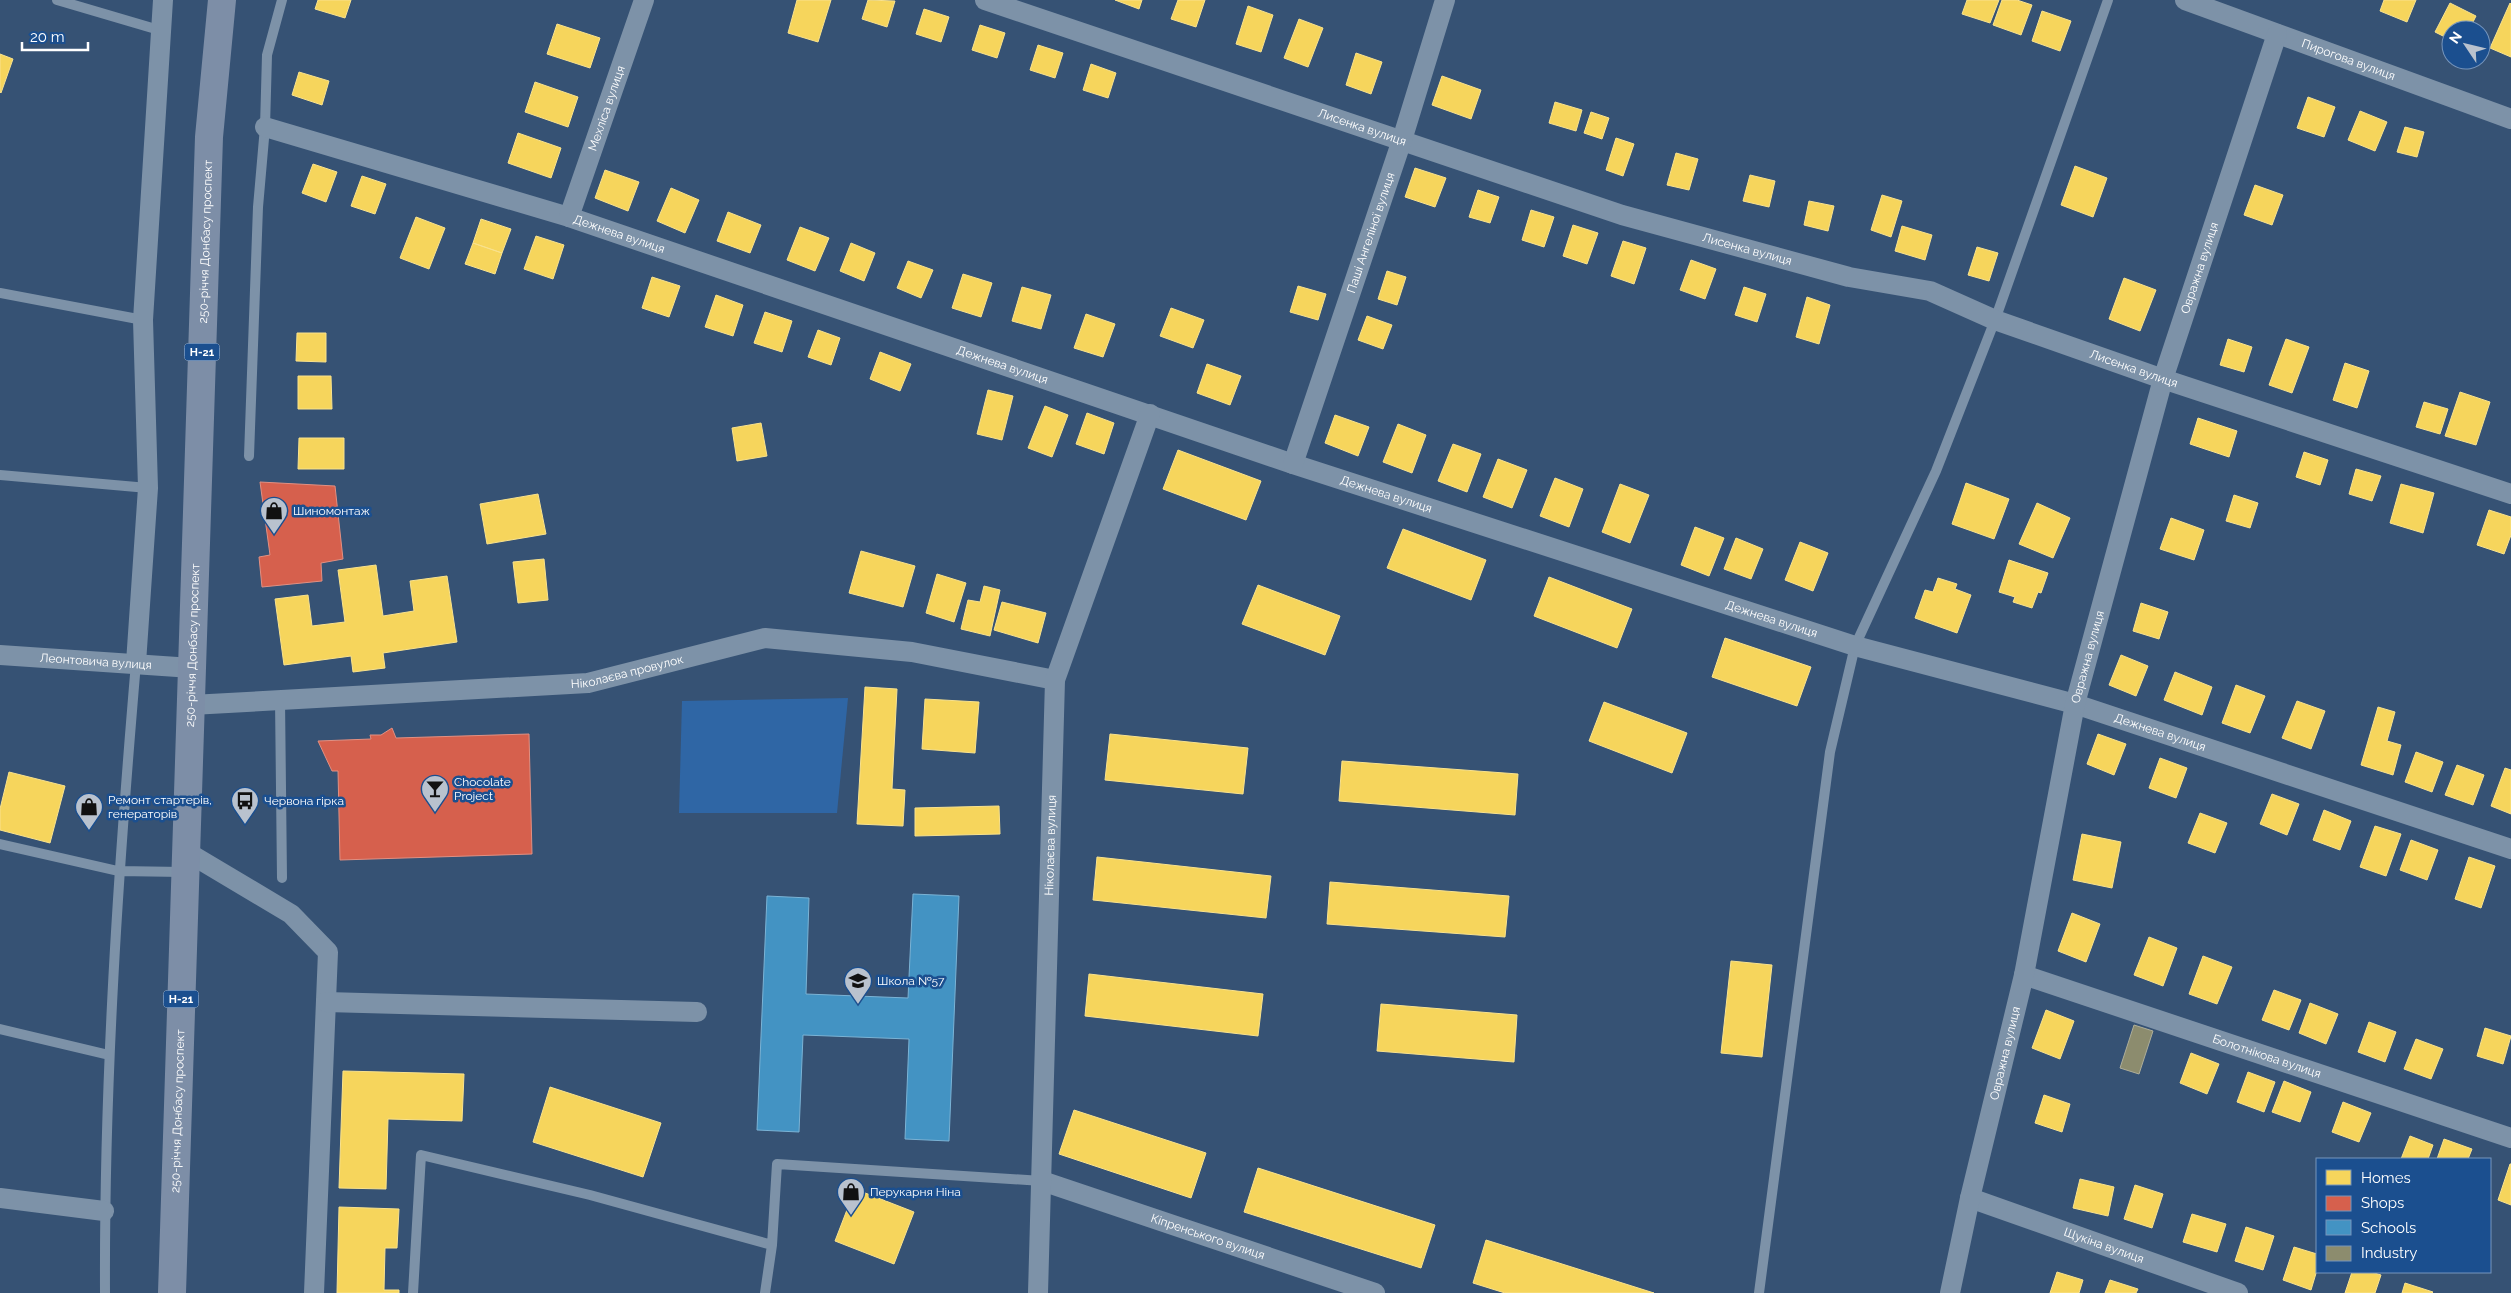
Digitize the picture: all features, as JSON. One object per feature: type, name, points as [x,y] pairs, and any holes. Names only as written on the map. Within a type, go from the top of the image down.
[{"type":"main road","name":"250-річчя Донбасу проспект","points":[[172,1293],[209,137],[222,0]]},
{"type":"street","points":[[136,663],[148,488],[143,320],[163,0]]},
{"type":"street","name":"Мехліса вулиця","points":[[569,217],[644,0]]},
{"type":"street","name":"Лисенка вулиця","points":[[986,0],[1622,215],[1849,277],[1930,291],[1995,320],[2163,379],[2511,494]]},
{"type":"street","name":"Паші Ангеліної вулиця","points":[[1293,464],[1402,140],[1445,0]]},
{"type":"street","name":"Пирогова вулиця","points":[[2185,0],[2219,6],[2278,34],[2511,119]]},
{"type":"street","name":"Овражна вулиця","points":[[1950,1293],[1970,1198],[2024,975],[2075,704],[2163,379],[2278,34]]},
{"type":"street","name":"Дежнева вулиця","points":[[265,127],[569,217],[1293,464],[1855,646],[2075,704],[2511,849]]},
{"type":"street","name":"Ніколаєва вулиця","points":[[1038,1293],[1056,680],[1150,414]]},
{"type":"street","name":"Ніколаєва провулок","points":[[191,705],[588,683],[765,638],[912,652],[1056,680]]},
{"type":"street","name":"Леонтовича вулиця","points":[[0,655],[192,668]]},
{"type":"street","points":[[186,862],[291,914],[328,952],[314,1293]]},
{"type":"street","name":"Болотнікова вулиця","points":[[2024,975],[2511,1138]]},
{"type":"street","points":[[326,1002],[697,1012]]},
{"type":"street","name":"Кіпренського вулиця","points":[[1042,1181],[1374,1293]]},
{"type":"street","points":[[0,1198],[104,1210]]},
{"type":"street","name":"Щукіна вулиця","points":[[1970,1198],[2238,1293]]},
{"type":"lane","points":[[57,0],[160,30]]},
{"type":"lane","points":[[249,456],[258,207],[265,127],[266,55],[282,0]]},
{"type":"lane","points":[[1759,1293],[1830,752],[1855,646],[1936,471],[1995,320],[2108,0]]},
{"type":"lane","points":[[0,294],[143,320]]},
{"type":"lane","points":[[0,475],[148,488]]},
{"type":"lane","points":[[105,1293],[104,1210],[118,871],[136,663]]},
{"type":"lane","points":[[280,700],[282,878]]},
{"type":"lane","points":[[0,844],[118,871],[186,862]]},
{"type":"lane","points":[[0,1029],[110,1055]]},
{"type":"lane","points":[[413,1293],[420,1155],[590,1195],[772,1245]]},
{"type":"lane","points":[[766,1293],[772,1245],[777,1164],[1042,1181]]},
{"type":"shaded area","points":[[848,698],[837,813],[679,813],[682,701]]},
{"type":"building: Homes","points":[[318,0],[351,0],[345,18],[315,9]]},
{"type":"building: Homes","points":[[797,0],[831,0],[818,42],[788,33]]},
{"type":"building: Homes","points":[[868,0],[895,1],[887,27],[862,19]]},
{"type":"building: Homes","points":[[1115,0],[1142,0],[1139,9]]},
{"type":"building: Homes","points":[[1178,0],[1205,0],[1196,27],[1171,19]]},
{"type":"building: Homes","points":[[1967,0],[1999,0],[1990,23],[1962,14]]},
{"type":"building: Homes","points":[[2002,0],[2017,0],[2032,5],[2021,35],[1993,25]]},
{"type":"building: Homes","points":[[2384,0],[2416,0],[2407,22],[2380,11]]},
{"type":"building: Homes","points":[[2450,3],[2476,16],[2474,20],[2441,20]]},
{"type":"building: Homes","points":[[2510,3],[2511,57],[2491,48]]},
{"type":"building: Homes","points":[[1248,6],[1273,15],[1261,52],[1236,44]]},
{"type":"building: Homes","points":[[924,9],[949,17],[941,42],[916,34]]},
{"type":"building: Homes","points":[[2042,11],[2071,21],[2060,51],[2032,41]]},
{"type":"building: Homes","points":[[1299,19],[1323,28],[1308,67],[1284,58]]},
{"type":"building: Homes","points":[[2441,20],[2441,35],[2435,32]]},
{"type":"building: Homes","points":[[557,24],[600,38],[590,68],[547,54]]},
{"type":"building: Homes","points":[[980,25],[1005,33],[997,58],[972,50]]},
{"type":"building: Homes","points":[[1038,45],[1063,53],[1055,78],[1030,70]]},
{"type":"building: Homes","points":[[1356,53],[1382,62],[1371,94],[1346,85]]},
{"type":"building: Homes","points":[[0,54],[13,59],[1,93],[0,92]]},
{"type":"building: Homes","points":[[1091,64],[1116,73],[1108,98],[1083,90]]},
{"type":"building: Homes","points":[[299,72],[329,81],[322,105],[292,95]]},
{"type":"building: Homes","points":[[1442,76],[1481,90],[1471,119],[1432,105]]},
{"type":"building: Homes","points":[[535,82],[578,97],[568,127],[525,112]]},
{"type":"building: Homes","points":[[2308,97],[2335,107],[2324,137],[2297,128]]},
{"type":"building: Homes","points":[[1555,102],[1582,110],[1576,131],[1549,123]]},
{"type":"building: Homes","points":[[2360,111],[2387,122],[2375,151],[2348,140]]},
{"type":"building: Homes","points":[[1591,112],[1609,118],[1602,139],[1584,133]]},
{"type":"building: Homes","points":[[2405,127],[2424,132],[2417,157],[2397,152]]},
{"type":"building: Homes","points":[[518,133],[561,148],[551,178],[508,163]]},
{"type":"building: Homes","points":[[1616,138],[1634,144],[1623,176],[1606,170]]},
{"type":"building: Homes","points":[[1676,153],[1698,159],[1689,190],[1667,185]]},
{"type":"building: Homes","points":[[313,164],[337,172],[326,202],[302,193]]},
{"type":"building: Homes","points":[[2075,166],[2107,178],[2093,217],[2061,205]]},
{"type":"building: Homes","points":[[1415,168],[1446,178],[1435,207],[1405,197]]},
{"type":"building: Homes","points":[[605,170],[639,182],[628,211],[595,198]]},
{"type":"building: Homes","points":[[1750,175],[1775,181],[1769,207],[1743,201]]},
{"type":"building: Homes","points":[[362,176],[386,184],[375,214],[351,206]]},
{"type":"building: Homes","points":[[2255,185],[2283,195],[2272,225],[2244,215]]},
{"type":"building: Homes","points":[[671,188],[699,200],[685,233],[657,221]]},
{"type":"building: Homes","points":[[1478,190],[1499,197],[1490,223],[1469,217]]},
{"type":"building: Homes","points":[[1882,195],[1902,201],[1891,237],[1871,230]]},
{"type":"building: Homes","points":[[1809,201],[1834,206],[1828,231],[1804,225]]},
{"type":"building: Homes","points":[[1531,210],[1554,217],[1544,247],[1522,240]]},
{"type":"building: Homes","points":[[728,212],[761,225],[750,253],[717,241]]},
{"type":"building: Homes","points":[[416,217],[445,228],[429,269],[400,258]]},
{"type":"building: Homes","points":[[481,219],[511,229],[502,253],[473,243]]},
{"type":"building: Homes","points":[[1573,225],[1598,233],[1587,264],[1563,256]]},
{"type":"building: Homes","points":[[1902,226],[1932,235],[1925,260],[1895,251]]},
{"type":"building: Homes","points":[[800,227],[829,238],[815,271],[787,260]]},
{"type":"building: Homes","points":[[536,236],[564,245],[553,279],[524,269]]},
{"type":"building: Homes","points":[[1623,241],[1646,248],[1634,284],[1611,276]]},
{"type":"building: Homes","points":[[473,243],[502,253],[495,274],[465,264]]},
{"type":"building: Homes","points":[[851,243],[875,253],[864,281],[840,271]]},
{"type":"building: Homes","points":[[1977,247],[1998,253],[1989,281],[1968,275]]},
{"type":"building: Homes","points":[[1691,260],[1716,269],[1705,299],[1680,290]]},
{"type":"building: Homes","points":[[908,261],[933,270],[921,298],[897,288]]},
{"type":"building: Homes","points":[[1387,271],[1406,277],[1397,305],[1378,299]]},
{"type":"building: Homes","points":[[963,274],[992,283],[981,317],[952,308]]},
{"type":"building: Homes","points":[[652,277],[680,286],[669,317],[642,308]]},
{"type":"building: Homes","points":[[2124,278],[2156,290],[2140,331],[2109,319]]},
{"type":"building: Homes","points":[[1298,286],[1326,294],[1318,320],[1290,312]]},
{"type":"building: Homes","points":[[1022,287],[1051,295],[1041,329],[1012,321]]},
{"type":"building: Homes","points":[[1744,287],[1766,294],[1757,322],[1735,315]]},
{"type":"building: Homes","points":[[716,295],[743,305],[733,336],[705,327]]},
{"type":"building: Homes","points":[[1807,297],[1830,305],[1819,344],[1796,337]]},
{"type":"building: Homes","points":[[1171,308],[1204,320],[1193,348],[1160,336]]},
{"type":"building: Homes","points":[[765,312],[792,321],[782,352],[754,343]]},
{"type":"building: Homes","points":[[1086,314],[1115,324],[1103,357],[1074,348]]},
{"type":"building: Homes","points":[[1367,316],[1392,325],[1383,349],[1358,340]]},
{"type":"building: Homes","points":[[818,330],[840,338],[831,365],[808,357]]},
{"type":"building: Homes","points":[[297,333],[326,333],[326,362],[296,361]]},
{"type":"building: Homes","points":[[2228,339],[2252,347],[2244,372],[2220,365]]},
{"type":"building: Homes","points":[[2286,339],[2309,347],[2292,393],[2269,385]]},
{"type":"building: Homes","points":[[880,352],[911,364],[900,391],[870,379]]},
{"type":"building: Homes","points":[[2345,363],[2369,371],[2357,408],[2333,400]]},
{"type":"building: Homes","points":[[1207,364],[1241,376],[1230,405],[1197,393]]},
{"type":"building: Homes","points":[[298,376],[331,376],[332,409],[298,409]]},
{"type":"building: Homes","points":[[988,390],[1013,396],[1002,440],[977,434]]},
{"type":"building: Homes","points":[[2460,392],[2490,402],[2476,445],[2445,436]]},
{"type":"building: Homes","points":[[2424,402],[2448,409],[2440,434],[2416,427]]},
{"type":"building: Homes","points":[[1045,406],[1068,415],[1052,457],[1028,448]]},
{"type":"building: Homes","points":[[1087,413],[1114,423],[1104,454],[1076,444]]},
{"type":"building: Homes","points":[[1335,415],[1369,427],[1358,456],[1325,443]]},
{"type":"building: Homes","points":[[2198,418],[2237,431],[2229,457],[2190,444]]},
{"type":"building: Homes","points":[[761,423],[767,456],[737,461],[732,428]]},
{"type":"building: Homes","points":[[1398,424],[1426,435],[1412,473],[1383,462]]},
{"type":"building: Homes","points":[[299,438],[344,438],[344,469],[298,469]]},
{"type":"building: Homes","points":[[1453,444],[1481,454],[1467,492],[1438,481]]},
{"type":"building: Homes","points":[[1178,450],[1261,481],[1246,520],[1163,489]]},
{"type":"building: Homes","points":[[2304,452],[2328,460],[2320,485],[2296,477]]},
{"type":"building: Homes","points":[[1498,459],[1527,470],[1512,508],[1483,497]]},
{"type":"building: Homes","points":[[2356,469],[2381,476],[2372,501],[2349,494]]},
{"type":"building: Homes","points":[[1555,478],[1583,489],[1569,527],[1540,516]]},
{"type":"building: Homes","points":[[1966,483],[2009,499],[1994,539],[1952,524]]},
{"type":"building: Homes","points":[[1620,484],[1649,495],[1630,543],[1602,532]]},
{"type":"building: Homes","points":[[2401,484],[2434,493],[2423,533],[2390,523]]},
{"type":"building: Homes","points":[[538,494],[546,534],[487,544],[480,504]]},
{"type":"building: Homes","points":[[2234,495],[2258,503],[2250,528],[2226,521]]},
{"type":"building: Homes","points":[[2037,503],[2070,518],[2053,558],[2019,544]]},
{"type":"building: Homes","points":[[2489,510],[2511,517],[2511,535],[2504,554],[2477,545]]},
{"type":"building: Homes","points":[[2171,518],[2204,530],[2194,560],[2160,549]]},
{"type":"building: Homes","points":[[1695,527],[1724,538],[1709,576],[1681,565]]},
{"type":"building: Homes","points":[[1403,529],[1486,560],[1471,600],[1387,568]]},
{"type":"building: Homes","points":[[1736,538],[1763,549],[1751,579],[1724,569]]},
{"type":"building: Homes","points":[[1800,542],[1828,553],[1813,591],[1785,580]]},
{"type":"building: Homes","points":[[861,551],[915,566],[903,607],[849,593]]},
{"type":"building: Homes","points":[[544,559],[548,600],[518,603],[513,562]]},
{"type":"building: Homes","points":[[2009,560],[2048,573],[2041,593],[2038,592],[2032,608],[2013,602],[2015,597],[1999,592]]},
{"type":"building: Homes","points":[[376,565],[383,616],[414,611],[410,581],[447,576],[457,642],[383,653],[385,668],[353,672],[351,656],[284,665],[275,599],[308,595],[312,626],[345,622],[338,570]]},
{"type":"building: Homes","points":[[937,574],[966,583],[954,622],[926,613]]},
{"type":"building: Homes","points":[[1549,577],[1632,609],[1617,648],[1534,616]]},
{"type":"building: Homes","points":[[1938,578],[1957,584],[1955,589],[1971,595],[1957,633],[1915,618],[1925,590],[1933,592]]},
{"type":"building: Homes","points":[[1258,585],[1340,616],[1325,655],[1242,624]]},
{"type":"building: Homes","points":[[984,586],[1000,590],[990,636],[961,629],[968,600],[980,602]]},
{"type":"building: Homes","points":[[1002,602],[1046,613],[1038,643],[994,630]]},
{"type":"building: Homes","points":[[2141,603],[2168,612],[2159,639],[2133,631]]},
{"type":"building: Homes","points":[[1725,638],[1811,667],[1797,706],[1712,677]]},
{"type":"building: Homes","points":[[2121,655],[2148,666],[2136,696],[2109,685]]},
{"type":"building: Homes","points":[[2175,672],[2212,687],[2202,715],[2164,700]]},
{"type":"building: Homes","points":[[2236,685],[2265,696],[2250,733],[2222,723]]},
{"type":"building: Homes","points":[[865,687],[897,689],[892,789],[905,790],[903,826],[857,824]]},
{"type":"building: Homes","points":[[925,699],[979,702],[975,753],[922,749]]},
{"type":"building: Homes","points":[[2297,701],[2325,711],[2311,749],[2282,738]]},
{"type":"building: Homes","points":[[1604,702],[1687,733],[1672,773],[1589,741]]},
{"type":"building: Homes","points":[[2378,707],[2395,712],[2387,741],[2401,745],[2393,775],[2361,765]]},
{"type":"building: Homes","points":[[1110,734],[1248,748],[1243,794],[1105,780]]},
{"type":"building: Homes","points":[[2098,734],[2126,744],[2114,775],[2087,764]]},
{"type":"building: Homes","points":[[2416,752],[2443,762],[2432,792],[2405,782]]},
{"type":"building: Homes","points":[[2160,758],[2187,768],[2176,798],[2149,788]]},
{"type":"building: Homes","points":[[1342,761],[1518,774],[1515,815],[1339,801]]},
{"type":"building: Homes","points":[[2457,765],[2484,775],[2473,805],[2445,795]]},
{"type":"building: Homes","points":[[2505,768],[2511,770],[2511,814],[2491,806]]},
{"type":"building: Homes","points":[[9,772],[65,786],[50,843],[0,830],[0,809]]},
{"type":"building: Homes","points":[[2272,794],[2299,804],[2287,835],[2260,824]]},
{"type":"building: Homes","points":[[999,806],[1000,834],[915,836],[915,808]]},
{"type":"building: Homes","points":[[2324,810],[2351,821],[2340,850],[2313,840]]},
{"type":"building: Homes","points":[[2200,813],[2227,823],[2215,853],[2188,843]]},
{"type":"building: Homes","points":[[2375,826],[2401,834],[2386,876],[2360,867]]},
{"type":"building: Homes","points":[[2082,834],[2121,842],[2112,888],[2073,880]]},
{"type":"building: Homes","points":[[2411,840],[2438,850],[2427,880],[2400,870]]},
{"type":"building: Homes","points":[[1097,857],[1271,876],[1266,918],[1093,900]]},
{"type":"building: Homes","points":[[2469,857],[2495,866],[2481,908],[2455,899]]},
{"type":"building: Homes","points":[[1330,882],[1509,896],[1505,937],[1327,924]]},
{"type":"building: Homes","points":[[2072,913],[2100,924],[2086,962],[2058,951]]},
{"type":"building: Homes","points":[[2149,937],[2177,948],[2163,986],[2134,975]]},
{"type":"building: Homes","points":[[2203,956],[2232,967],[2217,1004],[2189,994]]},
{"type":"building: Homes","points":[[1731,961],[1772,965],[1762,1057],[1721,1053]]},
{"type":"building: Homes","points":[[1089,974],[1263,994],[1258,1036],[1085,1016]]},
{"type":"building: Homes","points":[[2274,990],[2301,1000],[2289,1030],[2262,1020]]},
{"type":"building: Homes","points":[[2310,1003],[2338,1014],[2326,1044],[2299,1033]]},
{"type":"building: Homes","points":[[1381,1004],[1517,1015],[1514,1062],[1377,1051]]},
{"type":"building: Homes","points":[[2046,1010],[2074,1021],[2060,1059],[2032,1048]]},
{"type":"building: Homes","points":[[2369,1022],[2396,1032],[2385,1062],[2358,1052]]},
{"type":"building: Homes","points":[[2485,1028],[2511,1036],[2503,1064],[2477,1056]]},
{"type":"building: Homes","points":[[2416,1039],[2443,1049],[2431,1079],[2404,1069]]},
{"type":"building: Homes","points":[[2191,1053],[2219,1064],[2207,1094],[2180,1083]]},
{"type":"building: Homes","points":[[343,1071],[464,1074],[462,1121],[388,1119],[386,1189],[339,1188]]},
{"type":"building: Homes","points":[[2248,1072],[2275,1082],[2264,1112],[2237,1102]]},
{"type":"building: Homes","points":[[2284,1081],[2311,1092],[2300,1122],[2272,1112]]},
{"type":"building: Homes","points":[[550,1087],[661,1123],[643,1177],[533,1142]]},
{"type":"building: Homes","points":[[2044,1095],[2070,1104],[2062,1132],[2035,1123]]},
{"type":"building: Homes","points":[[2343,1102],[2371,1113],[2359,1142],[2332,1132]]},
{"type":"building: Homes","points":[[1074,1110],[1206,1153],[1191,1198],[1059,1154]]},
{"type":"building: Homes","points":[[2410,1136],[2433,1145],[2428,1158],[2401,1158]]},
{"type":"building: Homes","points":[[2444,1139],[2472,1149],[2468,1158],[2437,1158]]},
{"type":"building: Homes","points":[[2511,1164],[2511,1205],[2498,1200]]},
{"type":"building: Homes","points":[[1258,1168],[1435,1225],[1421,1268],[1244,1212]]},
{"type":"building: Homes","points":[[2080,1179],[2114,1187],[2108,1216],[2073,1208]]},
{"type":"building: Homes","points":[[2135,1185],[2163,1194],[2152,1228],[2124,1219]]},
{"type":"building: Homes","points":[[855,1189],[914,1212],[894,1264],[835,1241]]},
{"type":"building: Homes","points":[[339,1207],[399,1209],[397,1248],[385,1248],[384,1290],[399,1290],[399,1293],[337,1293]]},
{"type":"building: Homes","points":[[2192,1214],[2226,1224],[2217,1252],[2183,1242]]},
{"type":"building: Homes","points":[[2246,1227],[2274,1236],[2263,1270],[2235,1261]]},
{"type":"building: Homes","points":[[1486,1240],[1654,1293],[1505,1293],[1473,1283]]},
{"type":"building: Homes","points":[[2294,1247],[2316,1254],[2316,1273],[2311,1290],[2283,1280]]},
{"type":"building: Homes","points":[[2057,1272],[2083,1280],[2079,1293],[2050,1293]]},
{"type":"building: Homes","points":[[2352,1273],[2374,1273],[2381,1275],[2375,1293],[2345,1293]]},
{"type":"building: Homes","points":[[2110,1280],[2138,1289],[2136,1293],[2105,1293]]},
{"type":"building: Homes","points":[[2405,1283],[2433,1292],[2402,1293]]},
{"type":"building: Shops","points":[[260,482],[335,486],[343,559],[321,563],[322,581],[262,587],[259,557],[270,555]]},
{"type":"building: Shops","name":"Chocolate Project","points":[[392,728],[396,738],[529,734],[532,854],[340,860],[338,771],[332,771],[318,741],[371,739],[370,735],[381,735]]},
{"type":"building: Schools","points":[[913,894],[959,896],[949,1141],[905,1139],[909,1039],[803,1035],[799,1132],[757,1130],[767,896],[809,898],[806,994],[908,998]]},
{"type":"building: Industry","points":[[2134,1025],[2153,1031],[2139,1074],[2120,1068]]},
{"type":"place","name":"Шиномонтаж","points":[[274,535]]},
{"type":"place","name":"Chocolate Project","points":[[435,813]]},
{"type":"place","name":"Червона гірка","points":[[245,825]]},
{"type":"place","name":"Ремонт стартерів, генераторів","points":[[89,831]]},
{"type":"place","name":"Школа №57","points":[[858,1005]]},
{"type":"place","name":"Перукарня Ніна","points":[[851,1216]]}]
